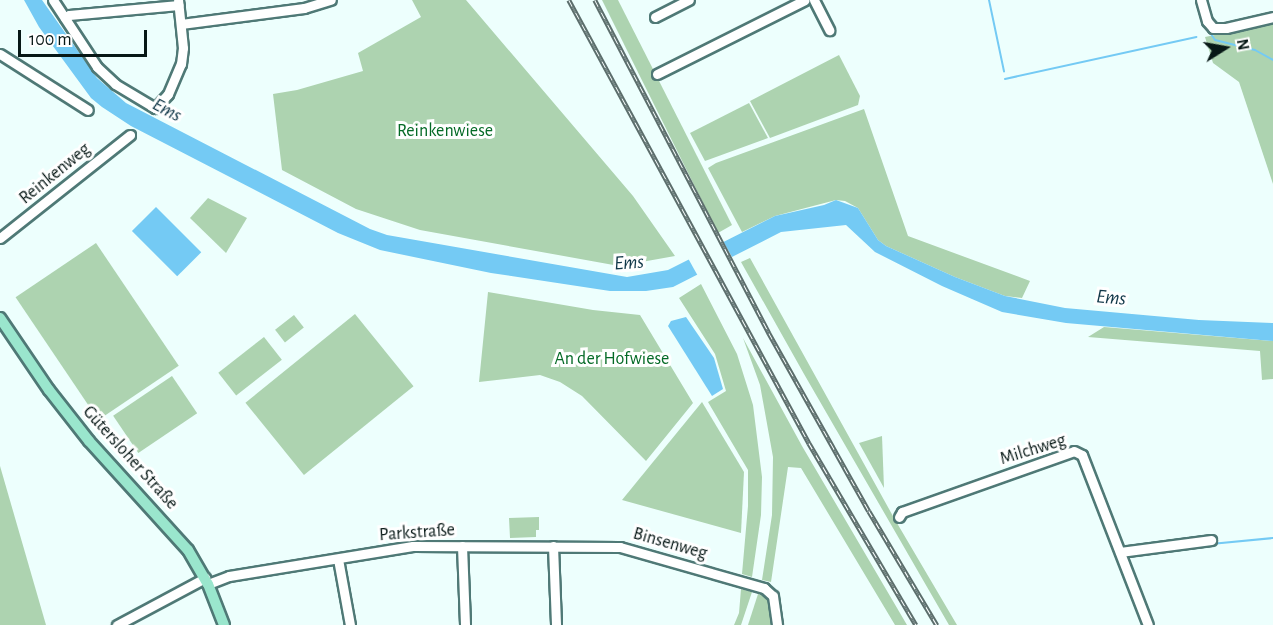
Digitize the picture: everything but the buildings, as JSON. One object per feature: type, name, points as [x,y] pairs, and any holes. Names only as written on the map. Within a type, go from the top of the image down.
[{"type":"main road","name":"Gütersloher Straße","points":[[0,318],[89,441],[174,532],[206,581],[224,625]]},
{"type":"street","points":[[53,0],[97,67],[115,84],[155,108],[168,94],[176,80],[183,48],[178,2],[69,15],[65,18]]},
{"type":"street","points":[[181,24],[304,8],[331,0]]},
{"type":"street","points":[[655,17],[689,0]]},
{"type":"street","points":[[657,74],[805,0]]},
{"type":"street","points":[[814,0],[829,30]]},
{"type":"street","points":[[1201,0],[1207,21],[1213,28],[1226,28],[1273,17]]},
{"type":"street","points":[[0,54],[88,110]]},
{"type":"street","name":"Reinkenweg","points":[[0,238],[129,135]]},
{"type":"street","name":"Milchweg","points":[[899,517],[902,512],[1074,451],[1082,455],[1148,625]]},
{"type":"street","points":[[1120,552],[1211,540]]},
{"type":"street","name":"Parkstraße","points":[[117,625],[206,581],[220,578],[413,546],[553,546]]},
{"type":"street","points":[[462,546],[465,625]]},
{"type":"street","points":[[553,546],[556,625]]},
{"type":"street","name":"Binsenweg","points":[[553,546],[620,547],[764,588],[773,596],[777,625]]},
{"type":"street","points":[[338,559],[350,625]]},
{"type":"green space","name":"Reinkenwiese","points":[[412,0],[466,0],[633,196],[675,256],[619,266],[420,230],[356,209],[282,170],[273,94],[297,90],[363,71],[358,53],[421,17]]},
{"type":"green space","points":[[602,0],[618,0],[732,225],[718,233]]},
{"type":"green space","points":[[1273,23],[1273,184],[1239,82],[1213,63],[1205,37]]},
{"type":"green space","points":[[839,55],[860,96],[858,105],[770,138],[750,101]]},
{"type":"green space","points":[[749,103],[768,138],[705,161],[690,133]]},
{"type":"green space","points":[[864,109],[908,236],[1030,281],[1022,298],[1005,296],[955,277],[886,246],[878,240],[858,208],[845,201],[836,200],[775,216],[742,232],[708,168],[716,163]]},
{"type":"green space","points":[[208,198],[247,218],[226,253],[190,218]]},
{"type":"green space","points":[[96,243],[179,366],[98,420],[16,297]]},
{"type":"green space","points":[[750,258],[894,518],[957,625],[949,625],[804,374],[741,262]]},
{"type":"green space","points":[[701,284],[737,354],[753,405],[762,477],[761,515],[752,577],[742,574],[748,506],[748,470],[708,402],[726,391],[715,354],[679,298]]},
{"type":"green space","name":"An der Hofwiese","points":[[488,292],[593,310],[640,315],[693,403],[646,461],[582,396],[560,382],[540,375],[479,382]]},
{"type":"green space","points":[[355,314],[414,386],[304,475],[245,403]]},
{"type":"green space","points":[[294,315],[304,328],[285,342],[275,330]]},
{"type":"green space","points":[[1104,327],[1273,341],[1273,379],[1262,380],[1260,351],[1088,337]]},
{"type":"green space","points":[[264,337],[282,360],[236,396],[218,373]]},
{"type":"green space","points":[[743,338],[802,446],[907,625],[895,625],[801,468],[788,467],[771,582],[762,580],[772,515],[773,457],[760,385]]},
{"type":"green space","points":[[172,376],[197,413],[138,453],[113,416]]},
{"type":"green space","points":[[702,402],[744,472],[741,533],[622,500]]},
{"type":"green space","points":[[882,436],[884,488],[859,443]]},
{"type":"green space","points":[[0,466],[46,625],[0,625]]},
{"type":"green space","points":[[539,517],[539,530],[536,530],[536,537],[510,538],[509,518]]},
{"type":"green space","points":[[741,589],[752,592],[741,625],[734,625],[739,613]]},
{"type":"green space","points":[[758,594],[769,597],[775,625],[748,625]]},
{"type":"water","points":[[24,0],[42,0],[97,78],[126,103],[370,229],[387,235],[627,277],[668,270],[775,216],[836,200],[858,208],[878,240],[886,246],[955,277],[1005,296],[1065,308],[1199,320],[1273,323],[1273,341],[1066,323],[1002,312],[942,286],[875,252],[846,225],[781,232],[673,287],[646,291],[610,291],[491,273],[380,250],[338,233],[131,126],[102,107],[91,98],[39,27]]},
{"type":"water","points":[[156,207],[201,252],[177,276],[132,231]]},
{"type":"water","points":[[686,317],[714,358],[723,389],[712,396],[668,326],[671,321]]},
{"type":"pier","points":[[722,239],[733,259],[699,278],[688,258]]},
{"type":"waterway","points":[[989,0],[1004,71]]},
{"type":"waterway","points":[[1211,34],[1215,40],[1255,50],[1273,60]]},
{"type":"waterway","points":[[1005,79],[1196,37]]},
{"type":"waterway","points":[[1211,544],[1273,538]]},
{"type":"railway","points":[[569,0],[809,443],[916,625]]},
{"type":"railway","points":[[595,0],[769,333],[869,511],[937,625]]},
{"type":"water label","name":"Ems","points":[[167,110]]},
{"type":"water label","name":"Ems","points":[[629,263]]},
{"type":"water label","name":"Ems","points":[[1111,298]]}]
